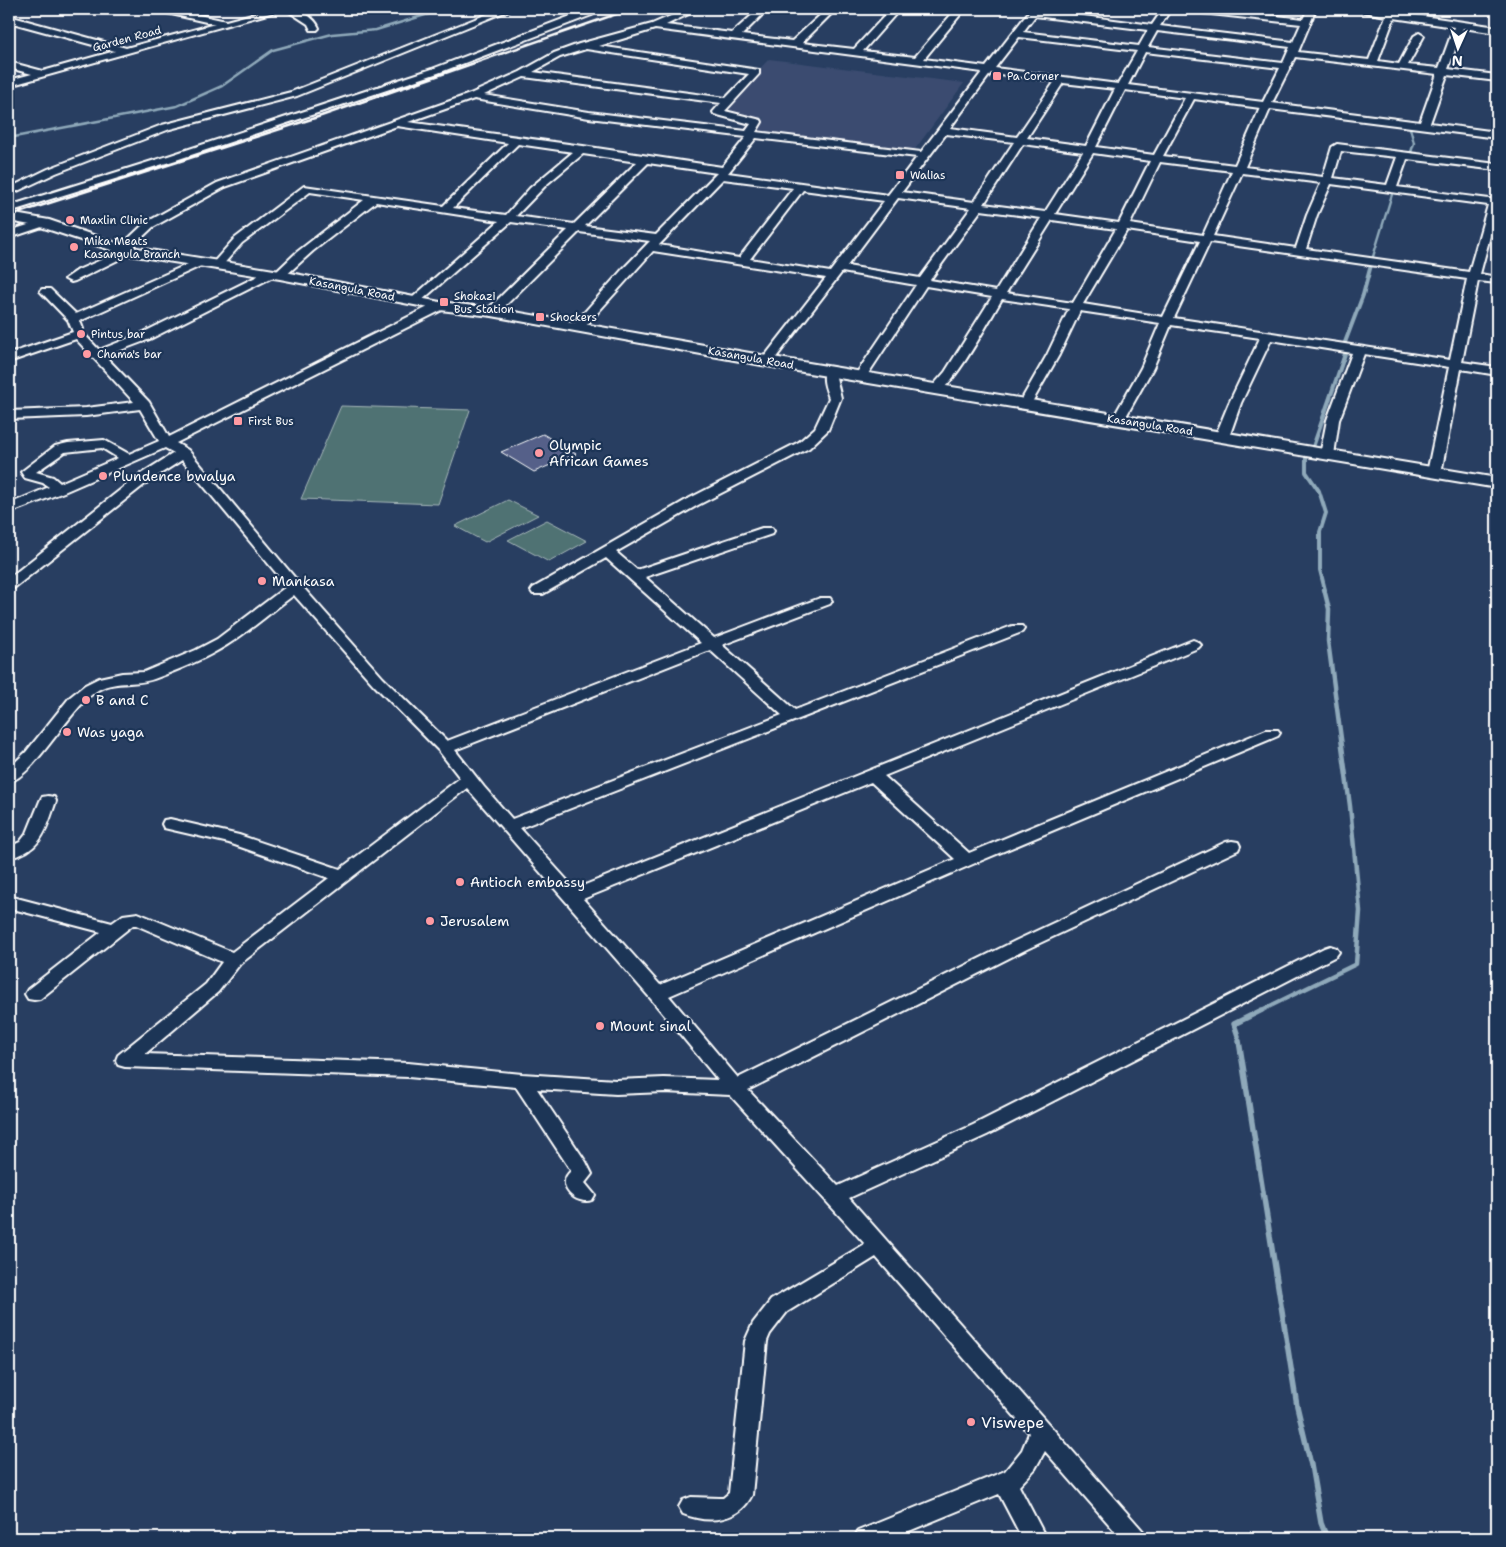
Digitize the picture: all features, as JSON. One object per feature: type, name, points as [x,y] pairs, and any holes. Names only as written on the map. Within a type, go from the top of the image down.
[{"type":"main road","name":"Kasangula Road","points":[[9,217],[44,223],[123,250],[275,274],[440,306],[492,312],[830,372],[1497,483]]},
{"type":"street","points":[[161,9],[229,24]]},
{"type":"street","name":"Garden Road","points":[[9,83],[280,9]]},
{"type":"street","points":[[290,9],[312,23],[314,28]]},
{"type":"street","points":[[9,192],[52,171],[166,127],[294,94],[508,9]]},
{"type":"street","points":[[9,209],[172,158],[435,71],[589,13],[595,9]]},
{"type":"street","points":[[71,279],[114,258],[149,225],[221,186],[472,96],[523,74],[557,55],[582,46],[655,26],[694,9]]},
{"type":"street","points":[[734,38],[764,9]]},
{"type":"street","points":[[794,45],[832,9]]},
{"type":"street","points":[[856,53],[896,9]]},
{"type":"street","points":[[917,61],[961,9]]},
{"type":"street","points":[[936,389],[950,374],[1090,149],[1100,126],[1142,48],[1167,9]]},
{"type":"street","points":[[1193,9],[1305,22]]},
{"type":"street","points":[[1118,420],[1147,368],[1312,9]]},
{"type":"street","points":[[1362,9],[1497,30]]},
{"type":"street","points":[[767,361],[1034,11],[1372,63],[1497,78]]},
{"type":"street","points":[[1372,63],[1391,14]]},
{"type":"street","points":[[9,19],[126,50]]},
{"type":"street","points":[[1424,126],[1458,25]]},
{"type":"street","points":[[655,26],[734,38],[1497,135]]},
{"type":"street","points":[[1015,34],[1286,66]]},
{"type":"street","points":[[1402,66],[1419,36]]},
{"type":"street","points":[[578,327],[654,243],[722,173],[751,135],[757,122],[718,112],[756,72],[582,46]]},
{"type":"street","points":[[9,65],[43,74]]},
{"type":"street","points":[[523,74],[727,101]]},
{"type":"street","points":[[860,377],[923,282],[977,207],[984,192],[1061,79]]},
{"type":"street","points":[[472,96],[590,116],[924,155]]},
{"type":"street","points":[[1025,404],[1054,355],[1076,307],[1123,227],[1157,158],[1191,96]]},
{"type":"street","points":[[396,123],[583,149],[800,186],[977,207],[1497,280]]},
{"type":"street","points":[[942,130],[1495,202],[1473,277],[1434,472]]},
{"type":"street","points":[[444,210],[517,140]]},
{"type":"street","points":[[1300,252],[1312,215],[1327,181],[1337,147],[1497,167]]},
{"type":"street","points":[[416,300],[508,219],[519,205],[557,169],[583,149]]},
{"type":"street","points":[[1391,189],[1403,155]]},
{"type":"street","points":[[492,312],[532,274],[574,228],[646,159]]},
{"type":"street","points":[[742,262],[800,186]]},
{"type":"street","points":[[217,265],[238,241],[308,188],[444,210],[574,228],[742,262],[923,282],[1497,371]]},
{"type":"street","points":[[97,355],[146,336],[275,274],[340,224],[355,210],[374,199]]},
{"type":"street","points":[[9,235],[44,223]]},
{"type":"street","points":[[74,319],[198,262]]},
{"type":"street","points":[[46,291],[74,319],[78,334],[144,405],[166,443],[183,453],[295,587],[378,681],[444,748],[657,994],[735,1088],[835,1196],[1135,1538]]},
{"type":"street","points":[[9,509],[166,443],[440,306]]},
{"type":"street","points":[[9,358],[78,334]]},
{"type":"street","points":[[1222,437],[1234,403],[1267,336]]},
{"type":"street","points":[[1327,455],[1333,420],[1359,350]]},
{"type":"street","points":[[538,591],[693,502],[804,444],[820,430],[835,398],[830,383],[830,372]]},
{"type":"street","points":[[9,415],[86,412],[144,405]]},
{"type":"street","points":[[59,489],[48,480],[30,475],[28,472],[60,449],[104,444],[128,459]]},
{"type":"street","points":[[9,585],[144,478],[183,453]]},
{"type":"street","points":[[635,576],[767,531]]},
{"type":"street","points":[[608,552],[793,716]]},
{"type":"street","points":[[9,777],[32,755],[76,700],[90,688],[99,683],[122,678],[147,676],[202,653],[222,642],[295,587]]},
{"type":"street","points":[[444,748],[825,601]]},
{"type":"street","points":[[510,826],[1017,629]]},
{"type":"street","points":[[572,897],[1193,645]]},
{"type":"street","points":[[657,994],[967,860],[1272,733]]},
{"type":"street","points":[[872,774],[967,860]]},
{"type":"street","points":[[469,779],[234,960],[212,988],[125,1060],[408,1070],[522,1081],[616,1087],[664,1085],[735,1088],[1021,945],[1232,846]]},
{"type":"street","points":[[9,853],[21,850],[33,840],[48,801]]},
{"type":"street","points":[[170,824],[233,839],[342,876]]},
{"type":"street","points":[[9,902],[114,930]]},
{"type":"street","points":[[34,994],[129,919],[138,920],[234,960]]},
{"type":"street","points":[[835,1196],[980,1130],[1330,952]]},
{"type":"street","points":[[522,1081],[582,1174],[574,1185],[585,1196]]},
{"type":"street","points":[[691,1507],[727,1509],[737,1502],[740,1495],[756,1341],[767,1319],[779,1306],[878,1246]]},
{"type":"street","points":[[866,1538],[1013,1478],[1026,1466],[1035,1450],[1041,1432]]},
{"type":"street","points":[[1005,1482],[1034,1538]]},
{"type":"shaded area","points":[[769,59],[964,83],[913,152],[754,132],[764,118],[718,112]]},
{"type":"green space","points":[[341,406],[470,410],[438,504],[301,499]]},
{"type":"green space","points":[[508,500],[538,515],[485,542],[455,526]]},
{"type":"green space","points":[[547,520],[587,541],[549,562],[508,540]]},
{"type":"building","name":"Olympic African Games","points":[[543,434],[576,454],[534,472],[501,452]]},
{"type":"waterway","points":[[9,138],[177,106],[222,86],[273,50],[332,34],[376,30],[445,9]]},
{"type":"waterway","points":[[1488,9],[1497,10]]},
{"type":"waterway","points":[[1410,128],[1414,143],[1410,155]]},
{"type":"waterway","points":[[1372,260],[1393,191]]},
{"type":"waterway","points":[[1344,345],[1363,295],[1371,265]]},
{"type":"waterway","points":[[1313,447],[1346,351]]},
{"type":"waterway","points":[[1306,456],[1306,472],[1319,491],[1326,513],[1320,532],[1320,570],[1325,590]]},
{"type":"waterway","points":[[1260,1011],[1356,964],[1360,911],[1350,806],[1328,641],[1329,609],[1324,589]]},
{"type":"waterway","points":[[1238,1036],[1234,1024],[1260,1011]]},
{"type":"waterway","points":[[1239,1041],[1297,1406],[1311,1465],[1321,1523],[1327,1538]]},
{"type":"railway","points":[[9,216],[321,116],[631,9]]},
{"type":"place","name":"Pa Corner","points":[[997,76]]},
{"type":"place","name":"Walias","points":[[900,175]]},
{"type":"place","name":"Maxlin Clinic","points":[[70,220]]},
{"type":"place","name":"Mika Meats Kasangula Branch","points":[[74,247]]},
{"type":"place","name":"Shokazi Bus Station","points":[[444,302]]},
{"type":"place","name":"Shockers","points":[[540,317]]},
{"type":"place","name":"Pintus bar","points":[[81,334]]},
{"type":"place","name":"Chama's bar","points":[[87,354]]},
{"type":"place","name":"First Bus","points":[[238,421]]},
{"type":"place","name":"Olympic African Games","points":[[539,453]]},
{"type":"place","name":"Plundence bwalya","points":[[103,476]]},
{"type":"place","name":"Mankasa","points":[[262,581]]},
{"type":"place","name":"B and C","points":[[86,700]]},
{"type":"place","name":"Was yaga","points":[[67,732]]},
{"type":"place","name":"Antioch embassy","points":[[460,882]]},
{"type":"place","name":"Jerusalem","points":[[430,921]]},
{"type":"place","name":"Mount sinal","points":[[600,1026]]},
{"type":"place","name":"Viswepe","points":[[971,1422]]}]
